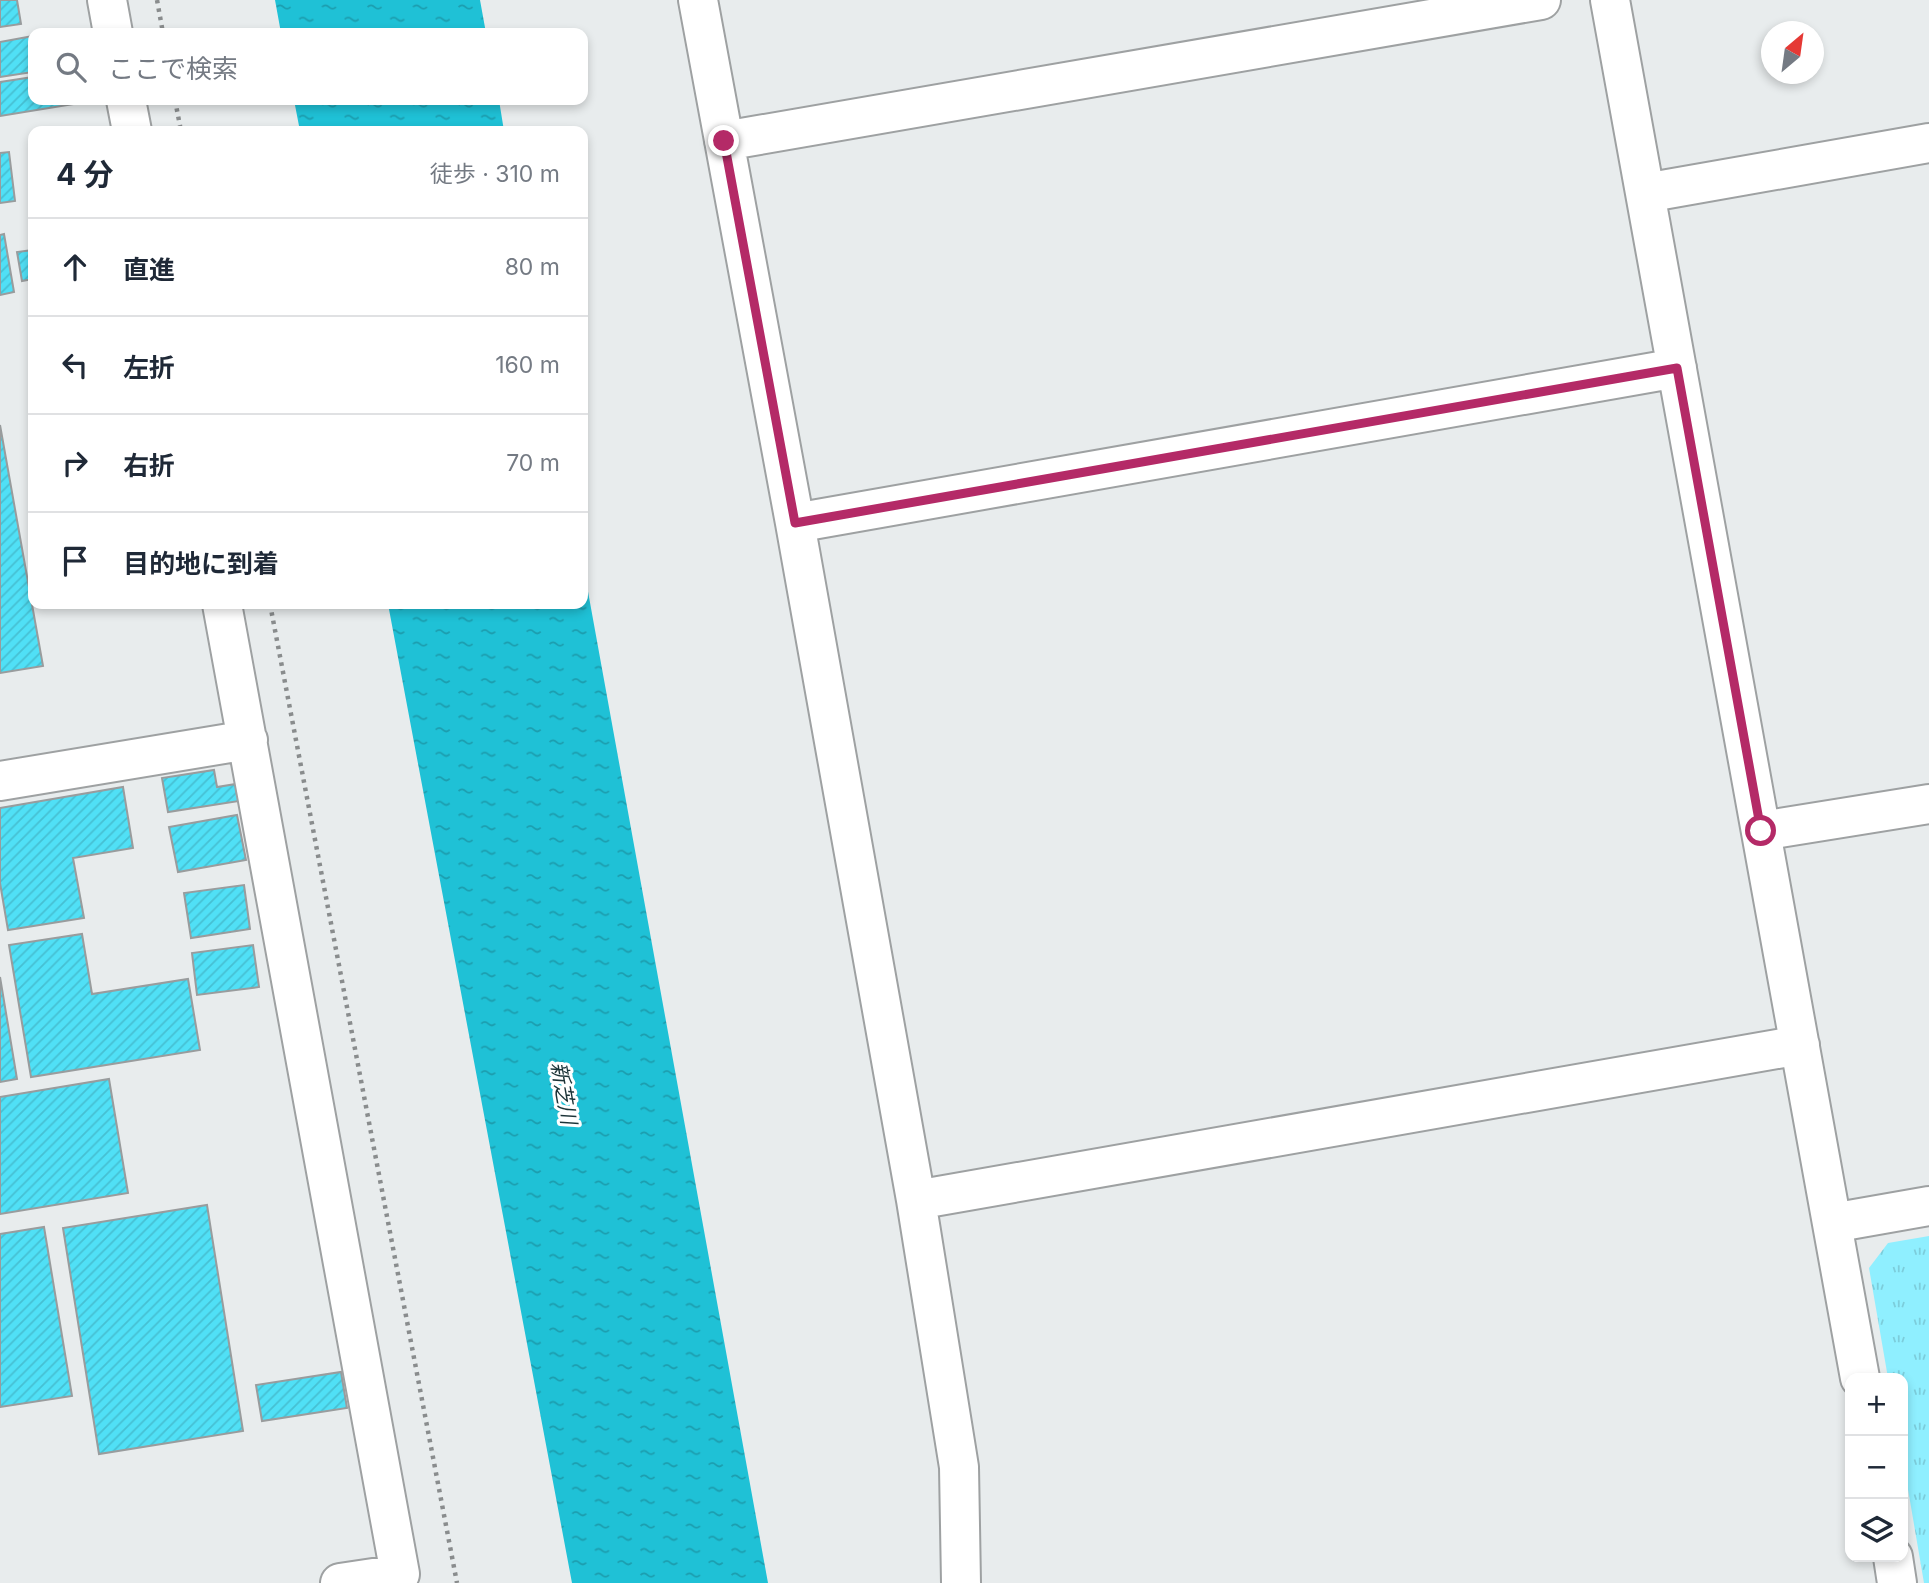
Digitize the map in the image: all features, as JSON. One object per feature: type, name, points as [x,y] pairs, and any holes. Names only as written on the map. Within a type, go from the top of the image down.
[{"type":"street","points":[[107,0],[112,28]]},
{"type":"street","points":[[698,0],[916,1200],[959,1467],[961,1583]]},
{"type":"street","points":[[724,141],[1541,0]]},
{"type":"street","points":[[1610,0],[1859,1373]]},
{"type":"street","points":[[127,105],[131,126]]},
{"type":"street","points":[[1645,193],[1929,143]]},
{"type":"street","points":[[795,523],[1677,368]]},
{"type":"street","points":[[223,609],[400,1574],[340,1583]]},
{"type":"street","points":[[0,781],[248,740]]},
{"type":"street","points":[[1761,831],[1929,804]]},
{"type":"street","points":[[916,1200],[1800,1045]]},
{"type":"street","points":[[1832,1223],[1929,1206]]},
{"type":"street","points":[[1894,1562],[1898,1583]]},
{"type":"path","points":[[157,0],[162,28]]},
{"type":"path","points":[[176,105],[180,126]]},
{"type":"path","points":[[271,609],[457,1583]]},
{"type":"green space","points":[[1929,1236],[1929,1583],[1924,1583],[1908,1489],[1908,1373],[1887,1373],[1869,1268],[1888,1243]]},
{"type":"water","points":[[275,0],[480,0],[485,28],[280,28]]},
{"type":"water","points":[[295,105],[500,105],[503,126],[299,126]]},
{"type":"water","name":"新芝川","points":[[588,592],[768,1583],[572,1583],[389,609],[588,609]]},
{"type":"building","points":[[0,0],[17,0],[21,24],[0,27]]},
{"type":"building","points":[[28,37],[28,73],[0,77],[0,42]]},
{"type":"building","points":[[28,78],[28,105],[67,105],[0,116],[0,82]]},
{"type":"building","points":[[9,152],[15,201],[0,203],[0,153]]},
{"type":"building","points":[[4,234],[14,292],[0,295],[0,235]]},
{"type":"building","points":[[28,251],[28,280],[22,281],[17,252]]},
{"type":"building","points":[[0,425],[28,582],[28,609],[33,609],[43,666],[0,673]]},
{"type":"building","points":[[214,770],[217,787],[236,784],[239,801],[168,812],[162,778]]},
{"type":"building","points":[[123,787],[133,848],[73,858],[84,918],[8,930],[0,883],[0,808]]},
{"type":"building","points":[[237,815],[246,860],[178,872],[169,827]]},
{"type":"building","points":[[244,885],[250,929],[191,938],[184,893]]},
{"type":"building","points":[[82,934],[92,994],[188,979],[200,1050],[31,1077],[9,945]]},
{"type":"building","points":[[253,945],[259,987],[197,995],[192,953]]},
{"type":"building","points":[[0,977],[17,1079],[0,1082]]},
{"type":"building","points":[[109,1079],[128,1193],[0,1214],[0,1097]]},
{"type":"building","points":[[207,1205],[243,1431],[99,1454],[63,1228]]},
{"type":"building","points":[[44,1227],[72,1396],[0,1407],[0,1234]]},
{"type":"building","points":[[341,1372],[347,1408],[262,1421],[256,1385]]},
{"type":"route","points":[[724,141],[795,523],[1677,368],[1761,831]]}]
